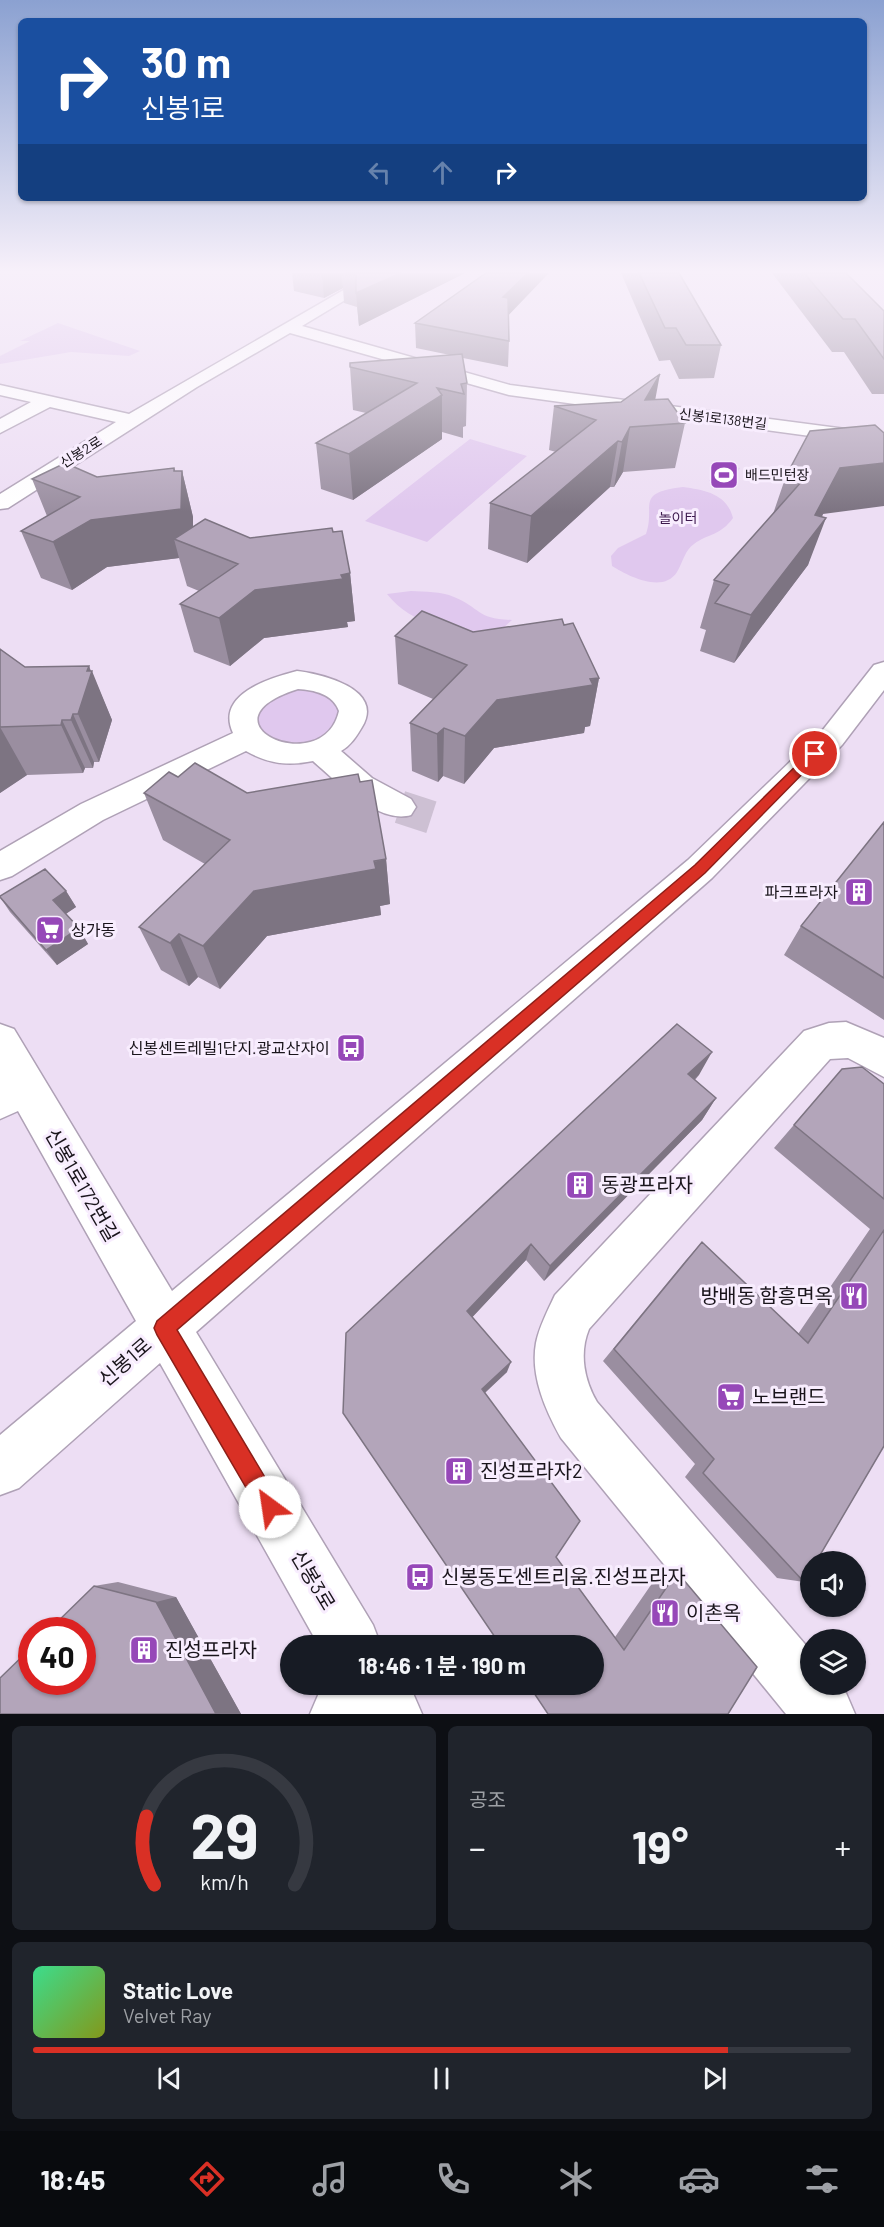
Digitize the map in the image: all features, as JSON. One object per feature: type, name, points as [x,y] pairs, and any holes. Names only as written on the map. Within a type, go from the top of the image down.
[{"type":"street","name":"신봉2로","points":[[0,503],[244,353]]},
{"type":"street","name":"신봉1로138번길","points":[[376,353],[509,390],[883,440]]},
{"type":"street","name":"신봉2로","points":[[0,390],[132,420]]},
{"type":"street","points":[[0,427],[47,401]]},
{"type":"street","name":"신봉1로","points":[[0,1469],[700,869],[832,738],[884,671]]},
{"type":"street","points":[[315,681],[332,685],[344,694],[351,704],[352,715],[349,727],[340,737],[319,749],[292,754],[259,747],[248,738],[242,720],[243,713],[250,701],[279,683],[315,681]]},
{"type":"street","points":[[0,867],[92,812],[248,738]]},
{"type":"street","points":[[319,749],[361,786],[400,807]]},
{"type":"street","points":[[825,1714],[579,1420],[573,1411],[561,1374],[560,1343],[572,1312],[818,1044],[835,1038],[849,1038],[884,1059]]},
{"type":"street","name":"신봉1로172번길","points":[[0,1042],[12,1091],[164,1328]]},
{"type":"street","name":"신봉3로","points":[[164,1328],[345,1635]]},
{"type":"street","points":[[340,1714],[355,1695]]},
{"type":"street","points":[[381,1695],[392,1714]]},
{"type":"green space","points":[[6,353],[65,353],[0,364],[0,356]]},
{"type":"green space","points":[[85,353],[136,353],[129,356]]},
{"type":"green space","points":[[470,439],[527,456],[427,542],[365,521]]},
{"type":"green space","name":"배드민턴장","points":[[721,464],[740,468],[728,486],[709,481]]},
{"type":"green space","name":"놀이터","points":[[683,487],[707,492],[720,498],[726,503],[733,518],[724,528],[699,540],[691,547],[677,572],[663,582],[645,581],[612,566],[611,556],[618,548],[646,534],[652,497],[658,493]]},
{"type":"green space","points":[[411,591],[449,595],[492,618],[512,620],[492,638],[434,625],[409,614],[387,594]]},
{"type":"green space","points":[[281,685],[342,695],[338,736],[276,750],[246,713]]},
{"type":"building","points":[[462,354],[467,383],[461,384],[464,394],[437,388],[442,395],[349,454],[316,443],[417,383],[350,367],[350,363]]},
{"type":"building","points":[[660,374],[645,400],[668,399],[685,423],[630,427],[622,442],[618,441],[531,516],[490,503],[596,420],[554,406],[621,402]]},
{"type":"building","points":[[875,425],[884,433],[884,463],[840,468],[815,515],[826,518],[751,615],[715,603],[729,585],[714,580],[803,480],[786,476],[810,431]]},
{"type":"building","points":[[65,463],[97,477],[174,468],[174,471],[182,471],[181,509],[91,520],[53,542],[21,531],[80,497],[32,479]]},
{"type":"building","points":[[205,519],[250,538],[332,528],[333,532],[342,531],[350,573],[341,575],[343,579],[255,590],[219,618],[180,604],[238,564],[174,539]]},
{"type":"building","points":[[422,611],[473,632],[562,619],[564,625],[573,623],[599,678],[590,679],[593,685],[497,700],[465,736],[444,728],[437,734],[410,723],[467,665],[395,636]]},
{"type":"building","points":[[0,649],[25,667],[89,666],[87,671],[92,671],[78,714],[73,714],[71,720],[62,720],[61,725],[0,727]]},
{"type":"building","points":[[195,763],[247,793],[358,774],[360,782],[372,780],[386,859],[374,861],[376,869],[254,891],[203,946],[179,934],[170,943],[139,927],[230,840],[144,793],[169,772],[178,777]]},
{"type":"building","name":"파크프라자","points":[[884,822],[884,978],[801,926]]},
{"type":"building","name":"상가동","points":[[45,869],[66,891],[53,900],[79,928],[46,950],[0,897]]},
{"type":"building","points":[[677,1024],[712,1052],[688,1074],[716,1098],[550,1266],[531,1244],[467,1311],[511,1362],[482,1389],[580,1521],[556,1557],[624,1650],[677,1572],[757,1667],[728,1714],[548,1714],[535,1695],[604,1695],[604,1635],[494,1635],[343,1413],[346,1333]]},
{"type":"building","points":[[862,1067],[884,1084],[884,1199],[794,1125],[842,1069]]},
{"type":"building","name":"노브랜드","points":[[884,1230],[884,1446],[822,1551],[800,1551],[800,1578],[703,1473],[714,1459],[614,1349],[702,1242],[808,1343]]},
{"type":"building","name":"진성프라자","points":[[94,1586],[156,1602],[216,1714],[0,1714],[0,1678],[18,1661],[18,1695],[96,1695],[96,1617],[62,1617]]},
{"type":"tunnel","points":[[400,807],[440,820]]},
{"type":"place","name":"배드민턴장","points":[[724,475]]},
{"type":"place","name":"파크프라자","points":[[859,892]]},
{"type":"place","name":"상가동","points":[[50,930]]},
{"type":"place","name":"신봉센트레빌1단지.광교산자이","points":[[351,1048]]},
{"type":"place","name":"동광프라자","points":[[580,1185]]},
{"type":"place","name":"방배동 함흥면옥","points":[[854,1296]]},
{"type":"place","name":"노브랜드","points":[[731,1397]]},
{"type":"place","name":"진성프라자2","points":[[459,1471]]},
{"type":"place","name":"신봉동도센트리움.진성프라자","points":[[420,1577]]},
{"type":"place","name":"이촌옥","points":[[665,1613]]},
{"type":"place","name":"진성프라자","points":[[144,1650]]},
{"type":"route","points":[[270,1507],[164,1328],[700,869],[815,754]]}]
